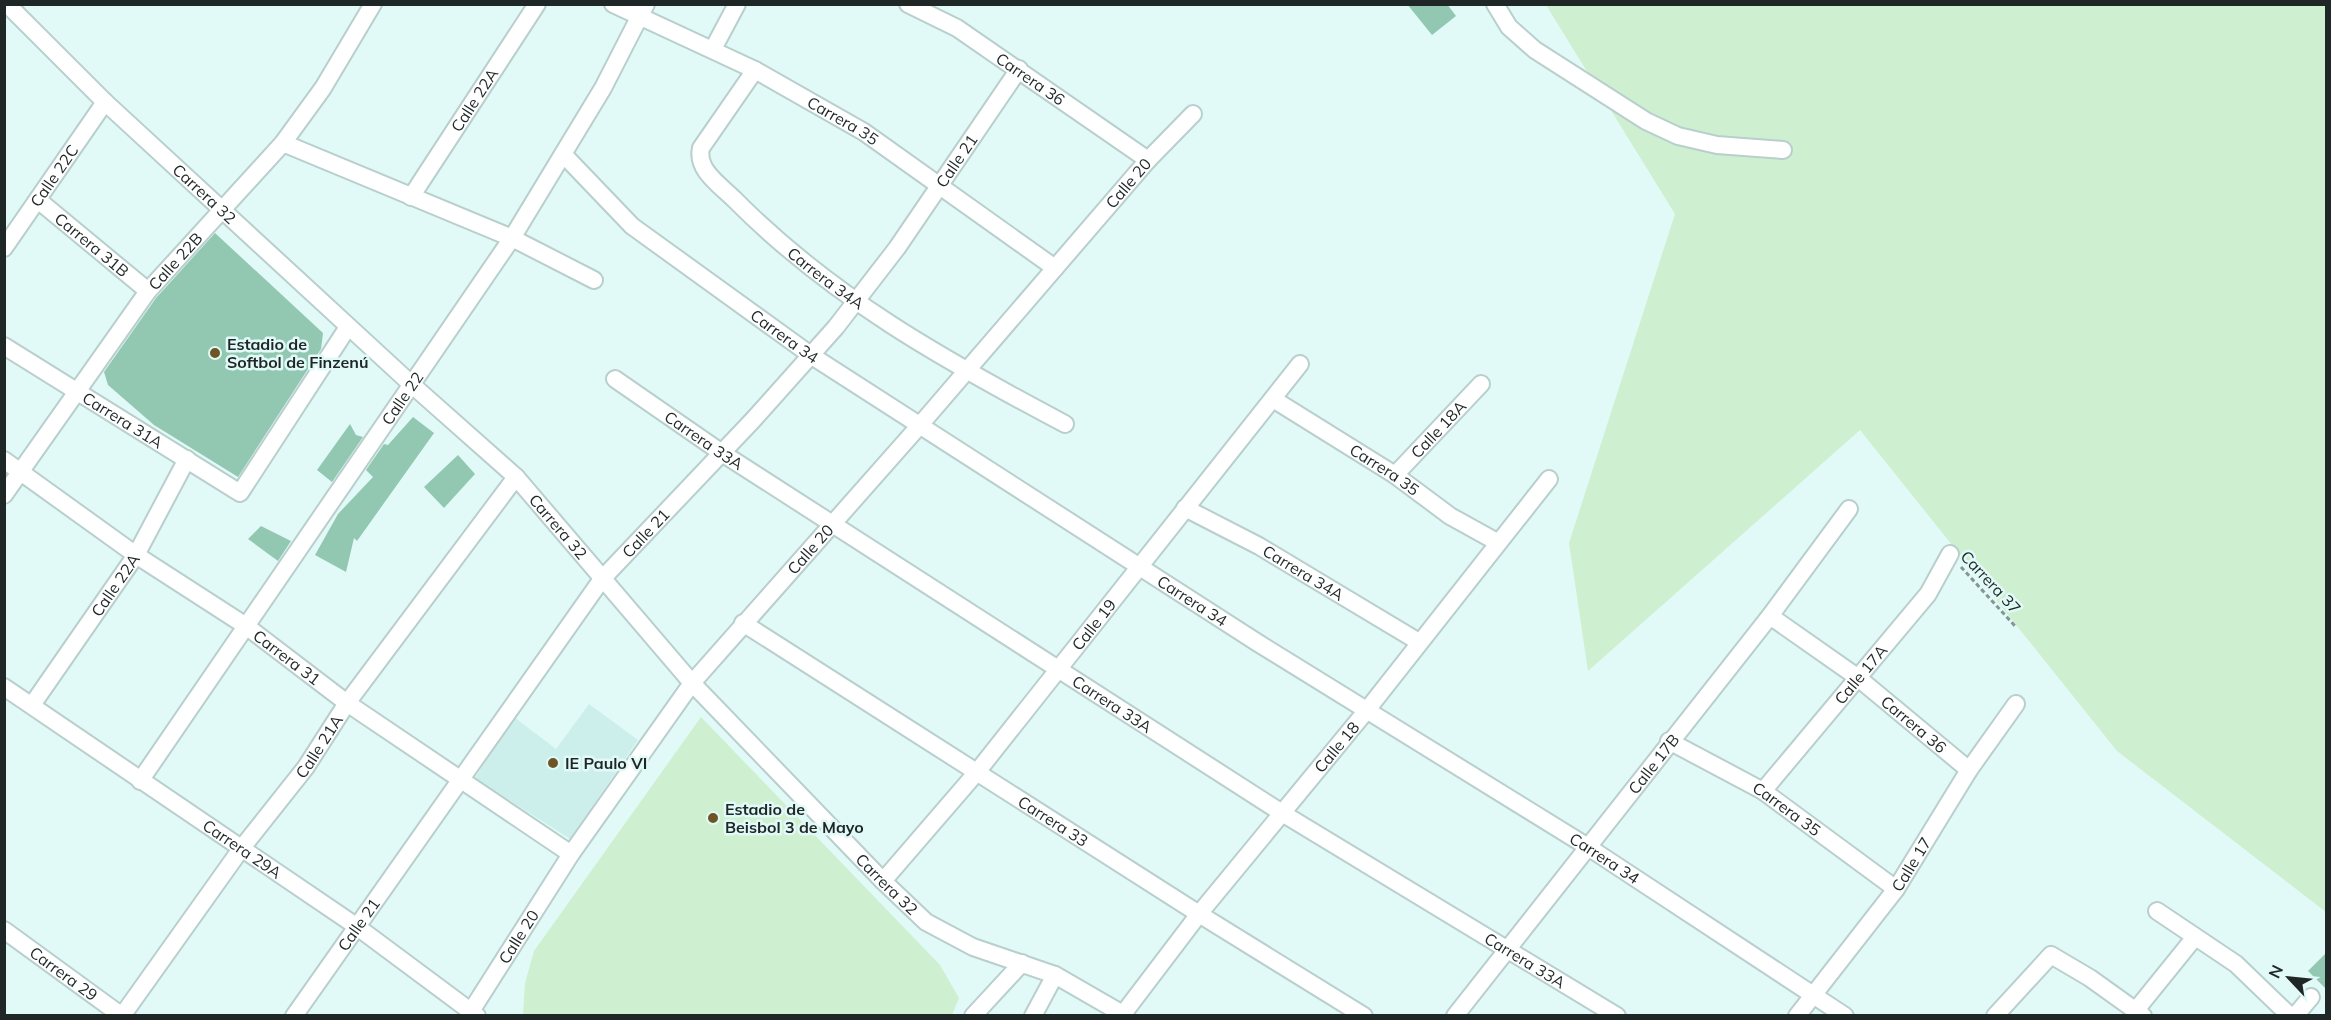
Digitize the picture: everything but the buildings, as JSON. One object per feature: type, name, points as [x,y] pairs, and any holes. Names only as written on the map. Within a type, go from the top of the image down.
[{"type":"street","name":"Carrera 32","points":[[7,4],[105,102],[220,209],[516,477],[692,683],[883,881],[926,922],[973,946],[1055,975],[1124,1015]]},
{"type":"street","name":"Calle 22B","points":[[4,495],[147,291],[283,143],[323,88],[373,4]]},
{"type":"street","name":"Calle 22A","points":[[411,198],[537,4]]},
{"type":"street","name":"Carrera 35","points":[[613,4],[643,10],[864,132],[1055,268]]},
{"type":"street","points":[[713,49],[737,4]]},
{"type":"street","name":"Carrera 36","points":[[908,4],[957,28],[1148,160]]},
{"type":"street","points":[[1495,4],[1509,27],[1534,50],[1646,121],[1678,136],[1717,145],[1783,150]]},
{"type":"street","name":"Calle 22","points":[[140,781],[410,383],[512,238],[603,88],[643,10]]},
{"type":"street","name":"Calle 21","points":[[294,1016],[602,579],[812,356],[897,248],[1019,69]]},
{"type":"street","name":"Carrera 34A","points":[[755,70],[701,148],[699,157],[704,169],[750,215],[854,302],[965,371],[1065,424]]},
{"type":"street","name":"Calle 22C","points":[[4,248],[105,102]]},
{"type":"street","name":"Calle 20","points":[[472,1014],[571,854],[692,683],[921,425],[1148,160],[1193,114]]},
{"type":"street","points":[[283,143],[512,238],[594,280]]},
{"type":"street","name":"Carrera 34","points":[[563,154],[632,226],[812,356],[1138,566],[1588,847],[1845,1016]]},
{"type":"street","name":"Carrera 31B","points":[[38,200],[147,291]]},
{"type":"street","name":"Carrera 31A","points":[[4,346],[240,493],[348,327]]},
{"type":"street","name":"Calle 19","points":[[883,881],[977,772],[1300,364]]},
{"type":"street","name":"Carrera 33A","points":[[615,378],[722,453],[1059,667],[1282,813],[1617,1016]]},
{"type":"street","name":"Calle 18A","points":[[1395,475],[1481,384]]},
{"type":"street","name":"Carrera 35","points":[[1273,399],[1395,475],[1450,516],[1497,542]]},
{"type":"street","name":"Calle 22A","points":[[32,705],[136,555],[187,459]]},
{"type":"street","name":"Carrera 31","points":[[4,460],[136,555],[246,626],[347,703],[571,854]]},
{"type":"street","name":"Calle 21A","points":[[122,1016],[241,849],[306,766],[347,703],[516,477]]},
{"type":"street","name":"Calle 18","points":[[1124,1015],[1199,914],[1367,710],[1497,542],[1549,479]]},
{"type":"street","name":"Carrera 34A","points":[[1185,508],[1259,546],[1419,642]]},
{"type":"street","name":"Calle 17B","points":[[1455,1016],[1669,741],[1770,616],[1849,510]]},
{"type":"street","name":"Calle 17A","points":[[1763,791],[1928,594],[1950,554]]},
{"type":"street","name":"Carrera 36","points":[[1770,616],[1857,677],[1969,770]]},
{"type":"street","name":"Carrera 33","points":[[743,623],[1199,914],[1364,1016]]},
{"type":"street","name":"Carrera 29A","points":[[4,687],[356,926],[472,1014]]},
{"type":"street","name":"Calle 17","points":[[1797,1016],[1896,889],[1969,770],[2016,704]]},
{"type":"street","name":"Carrera 35","points":[[1669,741],[1763,791],[1896,889]]},
{"type":"street","points":[[2157,911],[2302,1010]]},
{"type":"street","name":"Carrera 29","points":[[4,930],[122,1016]]},
{"type":"street","points":[[1995,1016],[2051,955],[2090,978],[2140,1013],[2195,937]]},
{"type":"street","points":[[974,1016],[1022,963]]},
{"type":"street","points":[[1033,1016],[1055,975]]},
{"type":"path","name":"Carrera 37","points":[[1950,554],[2015,626]]},
{"type":"shaded area","name":"IE Paulo VI","points":[[589,704],[638,740],[570,839],[475,778],[514,717],[556,749]]},
{"type":"green space","points":[[1546,5],[2326,5],[2326,912],[2117,751],[1860,430],[1588,671],[1569,543],[1675,214]]},
{"type":"green space","name":"Estadio de Beisbol 3 de Mayo","points":[[701,717],[940,965],[959,998],[952,1015],[523,1015],[525,983],[534,951]]},
{"type":"place","name":"Estadio de Softbol de Finzenú","points":[[215,353]]},
{"type":"place","name":"IE Paulo VI","points":[[553,763]]},
{"type":"place","name":"Estadio de Beisbol 3 de Mayo","points":[[713,818]]}]
